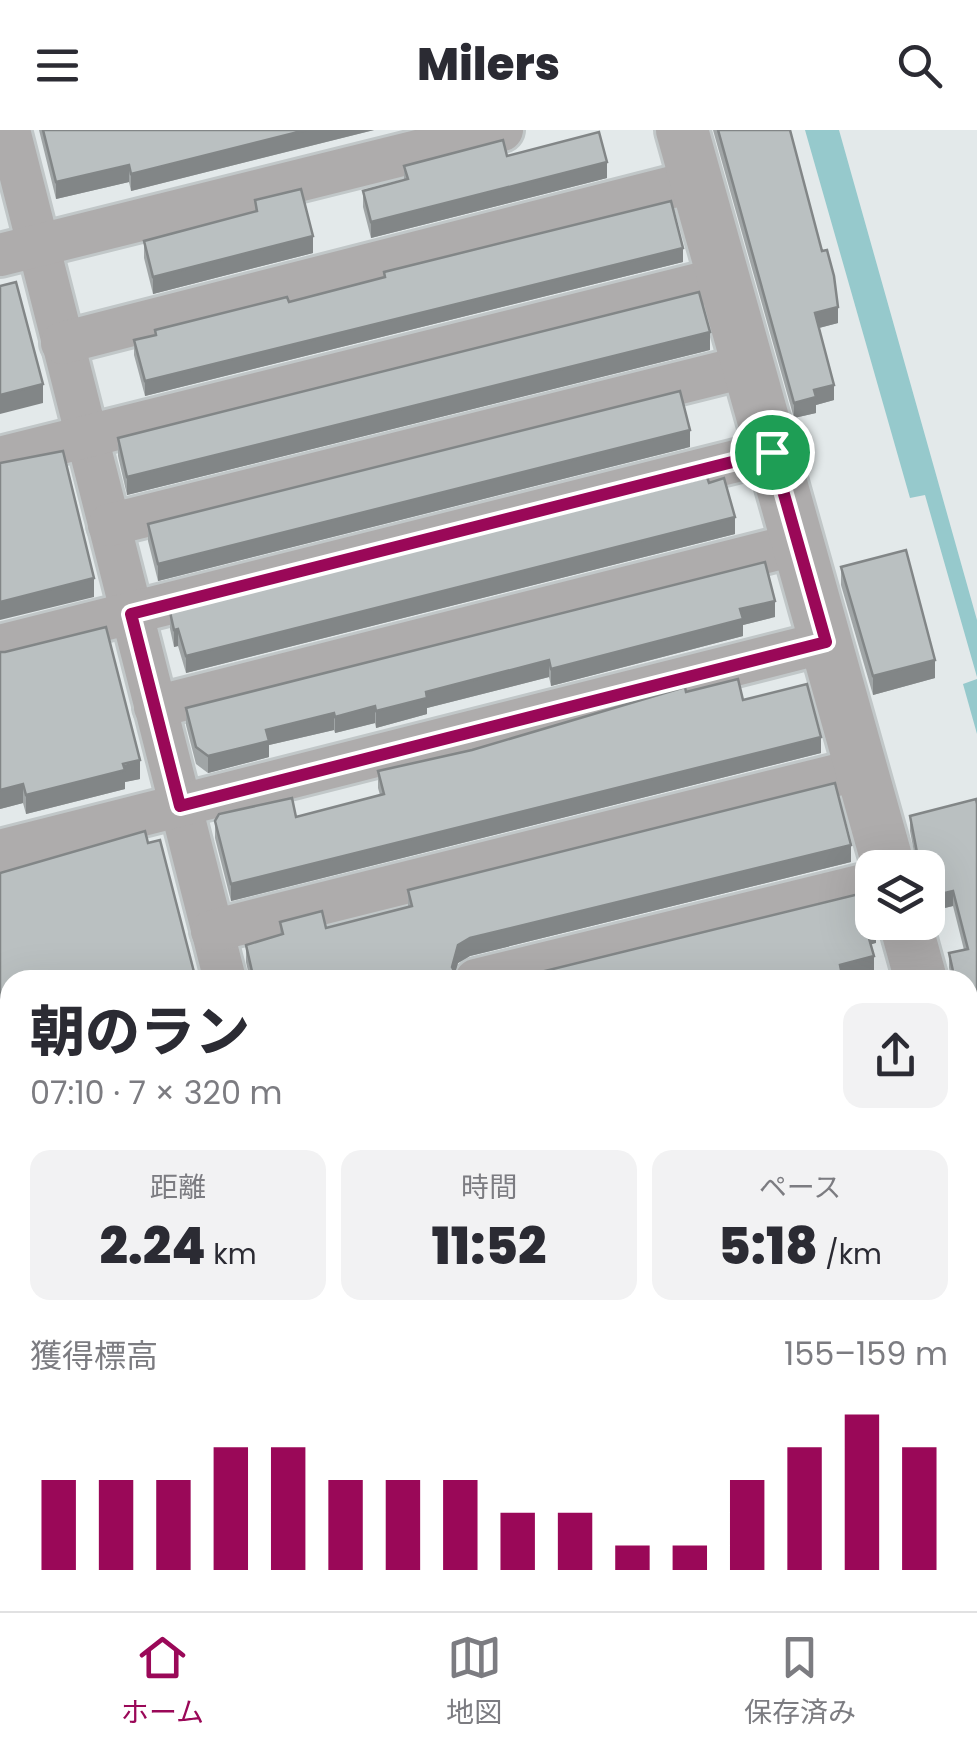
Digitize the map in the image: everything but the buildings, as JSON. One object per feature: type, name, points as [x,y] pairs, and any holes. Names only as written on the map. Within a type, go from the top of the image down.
[{"type":"street","points":[[8,130],[19,250],[62,342],[222,970]]},
{"type":"street","points":[[19,250],[502,130]]},
{"type":"street","points":[[682,130],[884,850]]},
{"type":"street","points":[[62,342],[696,180]]},
{"type":"street","points":[[0,458],[723,278]]},
{"type":"street","points":[[109,526],[748,366]]},
{"type":"street","points":[[0,646],[772,452]]},
{"type":"street","points":[[155,706],[798,544]]},
{"type":"street","points":[[0,851],[826,642]]},
{"type":"street","points":[[212,931],[861,769]]},
{"type":"street","points":[[517,970],[855,888]]},
{"type":"street","points":[[910,940],[918,970]]},
{"type":"shaded area","points":[[805,130],[839,130],[977,620],[977,677],[925,495],[910,498]]},
{"type":"shaded area","points":[[977,679],[977,734],[963,684]]},
{"type":"route","points":[[772,452],[826,642],[180,806],[131,614],[772,452]]}]
